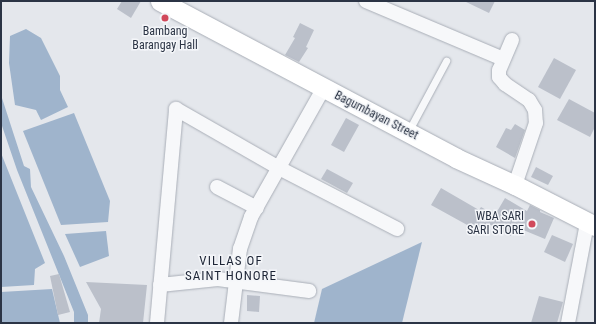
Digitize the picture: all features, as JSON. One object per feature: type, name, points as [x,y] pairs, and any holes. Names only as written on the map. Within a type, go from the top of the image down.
[{"type":"main road","name":"Bagumbayan Street","points":[[160,1],[456,158],[515,185],[591,225]]},
{"type":"street","points":[[366,1],[503,59]]},
{"type":"street","points":[[512,40],[499,70],[499,77],[505,84],[529,100],[535,110],[536,123],[515,185]]},
{"type":"street","points":[[231,323],[240,249],[257,208],[323,88]]},
{"type":"street","points":[[157,323],[176,109],[279,168],[397,229]]},
{"type":"street","points":[[217,187],[257,208]]},
{"type":"street","points":[[568,323],[591,225]]},
{"type":"street","points":[[160,285],[218,279],[308,291]]},
{"type":"lane","points":[[408,132],[446,61]]},
{"type":"water","points":[[26,29],[41,38],[60,76],[60,90],[68,107],[41,120],[36,110],[15,105],[9,63],[10,36]]},
{"type":"water","points":[[1,95],[24,166],[30,169],[31,187],[64,256],[88,315],[88,323],[74,323],[74,312],[17,170],[1,123]]},
{"type":"water","points":[[74,113],[110,201],[108,222],[61,225],[23,131]]},
{"type":"water","points":[[1,153],[45,263],[35,269],[34,285],[1,287]]},
{"type":"water","points":[[106,231],[109,256],[80,267],[65,234]]},
{"type":"water","points":[[422,242],[402,323],[314,323],[322,289]]},
{"type":"water","points":[[52,289],[60,323],[1,323],[1,292]]},
{"type":"building","points":[[122,1],[141,1],[131,18],[117,9]]},
{"type":"building","points":[[464,1],[495,1],[489,13]]},
{"type":"building","points":[[300,23],[314,30],[306,47],[308,48],[299,62],[285,55],[295,38],[293,37]]},
{"type":"building","points":[[554,58],[576,70],[560,99],[538,87]]},
{"type":"building","points":[[569,99],[595,113],[595,127],[590,137],[557,120]]},
{"type":"building","points":[[346,118],[359,125],[344,152],[331,145]]},
{"type":"building","points":[[515,124],[525,130],[515,158],[496,147],[506,128],[511,130]]},
{"type":"building","points":[[536,167],[553,176],[548,185],[531,177]]},
{"type":"building","points":[[327,169],[353,183],[347,193],[321,179]]},
{"type":"building","points":[[441,188],[479,210],[481,207],[495,215],[505,198],[527,211],[530,205],[540,210],[540,212],[554,218],[545,239],[516,227],[511,236],[489,224],[485,231],[471,223],[469,226],[431,205]]},
{"type":"building","points":[[552,235],[573,244],[565,262],[544,252]]},
{"type":"building","points":[[59,274],[70,312],[58,315],[50,276]]},
{"type":"building","points":[[86,282],[147,285],[143,323],[99,323],[101,309]]},
{"type":"building","points":[[247,295],[260,296],[259,312],[247,311]]},
{"type":"building","points":[[539,296],[563,302],[557,323],[531,323]]},
{"type":"place","name":"Bambang Barangay Hall","points":[[165,18]]},
{"type":"place","name":"WBA SARI SARI STORE","points":[[532,224]]},
{"type":"district","name":"VILLAS OF SAINT HONORE","points":[[231,270]]}]
